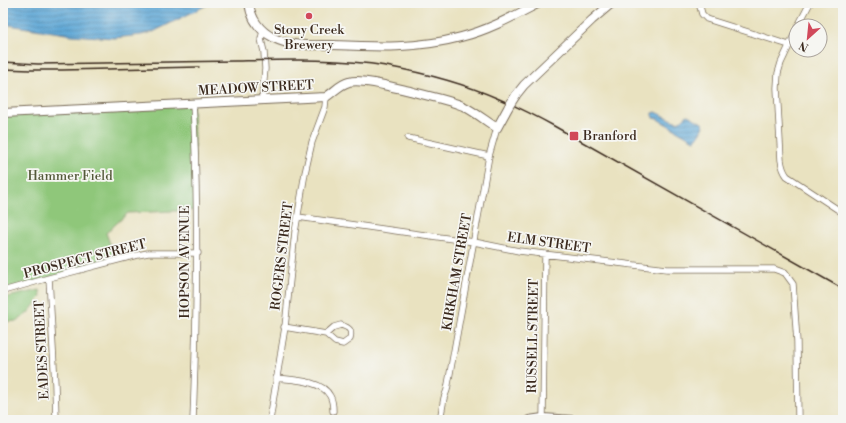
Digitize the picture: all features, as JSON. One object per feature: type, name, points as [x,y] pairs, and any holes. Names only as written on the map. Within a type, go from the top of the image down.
[{"type":"street","points":[[249,3],[252,16],[262,31],[280,41],[296,44],[385,47],[415,46],[447,41],[495,26],[539,3]]},
{"type":"street","points":[[598,3],[604,9]]},
{"type":"street","points":[[497,128],[509,106],[524,85],[612,3]]},
{"type":"street","points":[[699,3],[702,14],[707,19],[788,45]]},
{"type":"street","points":[[802,18],[810,3]]},
{"type":"street","points":[[262,31],[261,39],[264,52],[265,69],[262,100]]},
{"type":"street","points":[[788,47],[778,73],[777,88],[781,160],[784,172],[787,176],[843,213]]},
{"type":"street","name":"MEADOW STREET","points":[[3,113],[326,97],[345,84],[363,81],[450,101],[464,107],[497,128]]},
{"type":"street","name":"ROGERS STREET","points":[[270,420],[284,328],[295,232],[305,173],[312,142],[325,107],[326,97]]},
{"type":"street","name":"HOPSON AVENUE","points":[[193,103],[198,253],[193,420]]},
{"type":"street","name":"KIRKHAM STREET","points":[[440,420],[448,384],[489,156],[497,128]]},
{"type":"street","points":[[408,138],[489,156]]},
{"type":"street","name":"ELM STREET","points":[[298,217],[474,242],[519,251],[667,269],[774,269],[785,273],[793,284],[797,342],[798,420]]},
{"type":"street","name":"PROSPECT STREET","points":[[3,291],[148,253],[198,253]]},
{"type":"street","name":"RUSSELL STREET","points":[[543,418],[545,254]]},
{"type":"street","name":"EADES STREET","points":[[49,278],[56,420]]},
{"type":"street","points":[[284,328],[326,334]]},
{"type":"street","points":[[276,378],[312,383],[320,386],[330,395],[333,412]]},
{"type":"street","points":[[529,420],[543,418],[572,420]]},
{"type":"green space","name":"Hammer Field","points":[[193,103],[196,210],[128,213],[106,233],[116,260],[3,291],[3,199],[5,199],[3,113]]},
{"type":"green space","points":[[40,290],[41,297],[29,312],[18,321],[3,322],[3,298]]},
{"type":"water","points":[[3,3],[211,3],[153,32],[114,38],[72,35],[3,24]]},
{"type":"water","points":[[656,112],[677,122],[688,115],[702,123],[704,126],[695,140],[654,118],[653,113]]},
{"type":"railway","points":[[3,62],[38,64],[311,60],[368,63],[443,79],[485,93],[540,119],[843,289]]},
{"type":"railway","points":[[3,69],[62,70],[199,67]]},
{"type":"place","name":"Stony Creek Brewery","points":[[309,16]]},
{"type":"place","name":"Branford","points":[[574,136]]}]
